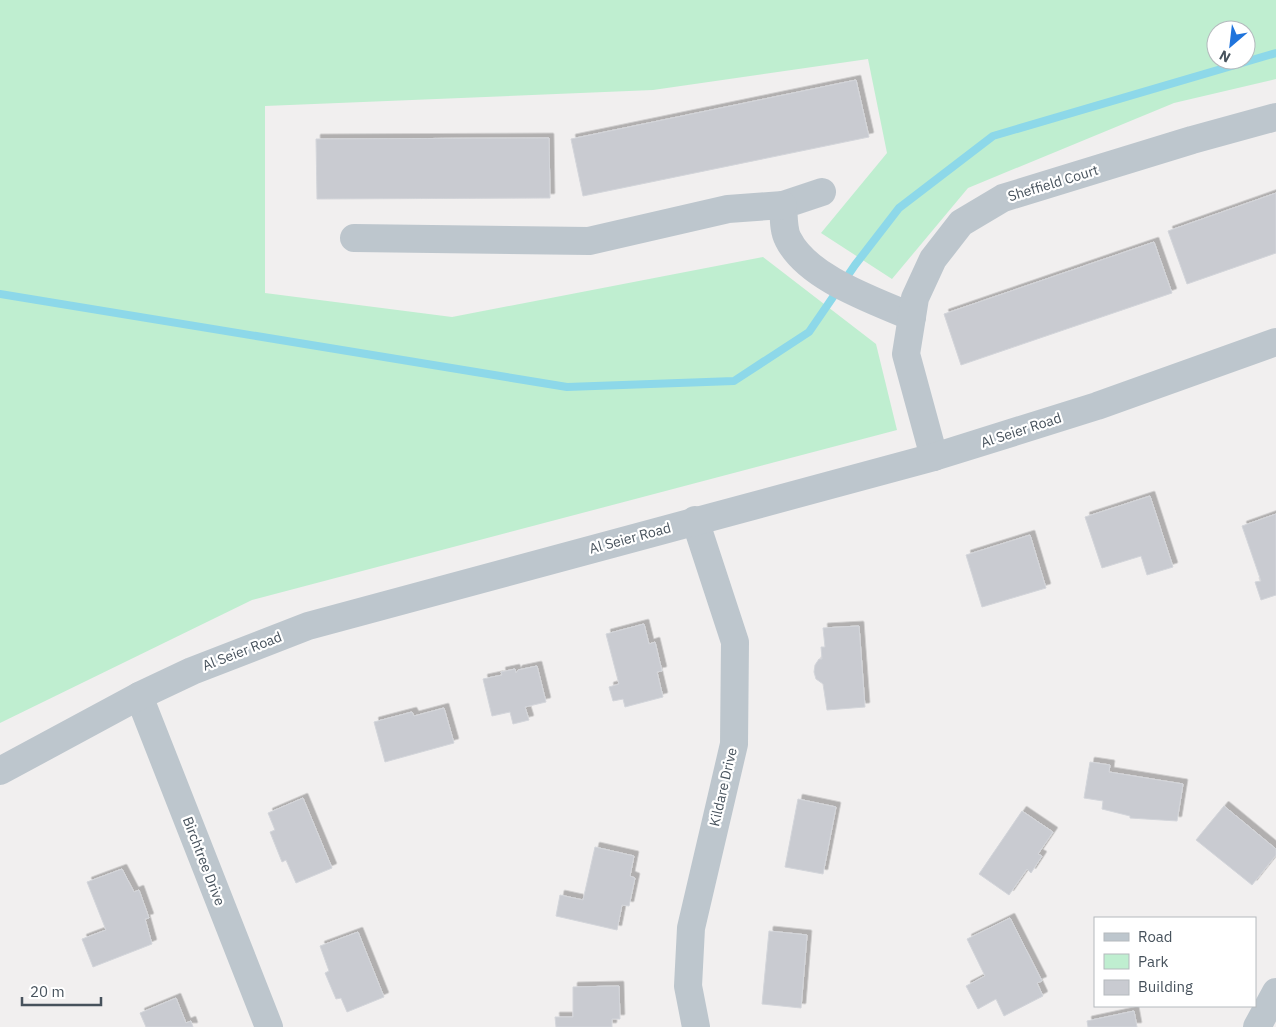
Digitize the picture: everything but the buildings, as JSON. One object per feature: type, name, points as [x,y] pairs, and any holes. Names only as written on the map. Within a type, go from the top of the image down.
[{"type":"street","name":"Sheffield Court","points":[[934,458],[906,354],[915,298],[933,258],[961,223],[1003,198],[1192,140],[1276,117]]},
{"type":"street","points":[[354,238],[589,240],[728,209],[783,205],[822,192]]},
{"type":"street","points":[[783,205],[786,237],[799,257],[859,294],[912,317]]},
{"type":"street","name":"Al Seier Road","points":[[0,772],[138,696],[192,671],[308,626],[695,520],[934,458],[1098,406],[1276,342]]},
{"type":"street","name":"Kildare Drive","points":[[695,520],[735,642],[734,744],[691,928],[688,986],[696,1027]]},
{"type":"street","name":"Birchtree Drive","points":[[138,696],[270,1027]]},
{"type":"street","points":[[1257,1027],[1268,994]]},
{"type":"green space","points":[[0,0],[1276,0],[1276,79],[1174,103],[968,188],[892,279],[821,233],[887,153],[868,59],[653,90],[265,106],[265,293],[452,317],[763,257],[876,344],[897,430],[252,600],[0,723]]},
{"type":"waterway","points":[[0,294],[567,387],[734,381],[809,332],[855,265],[899,208],[993,136],[1276,53]]}]
